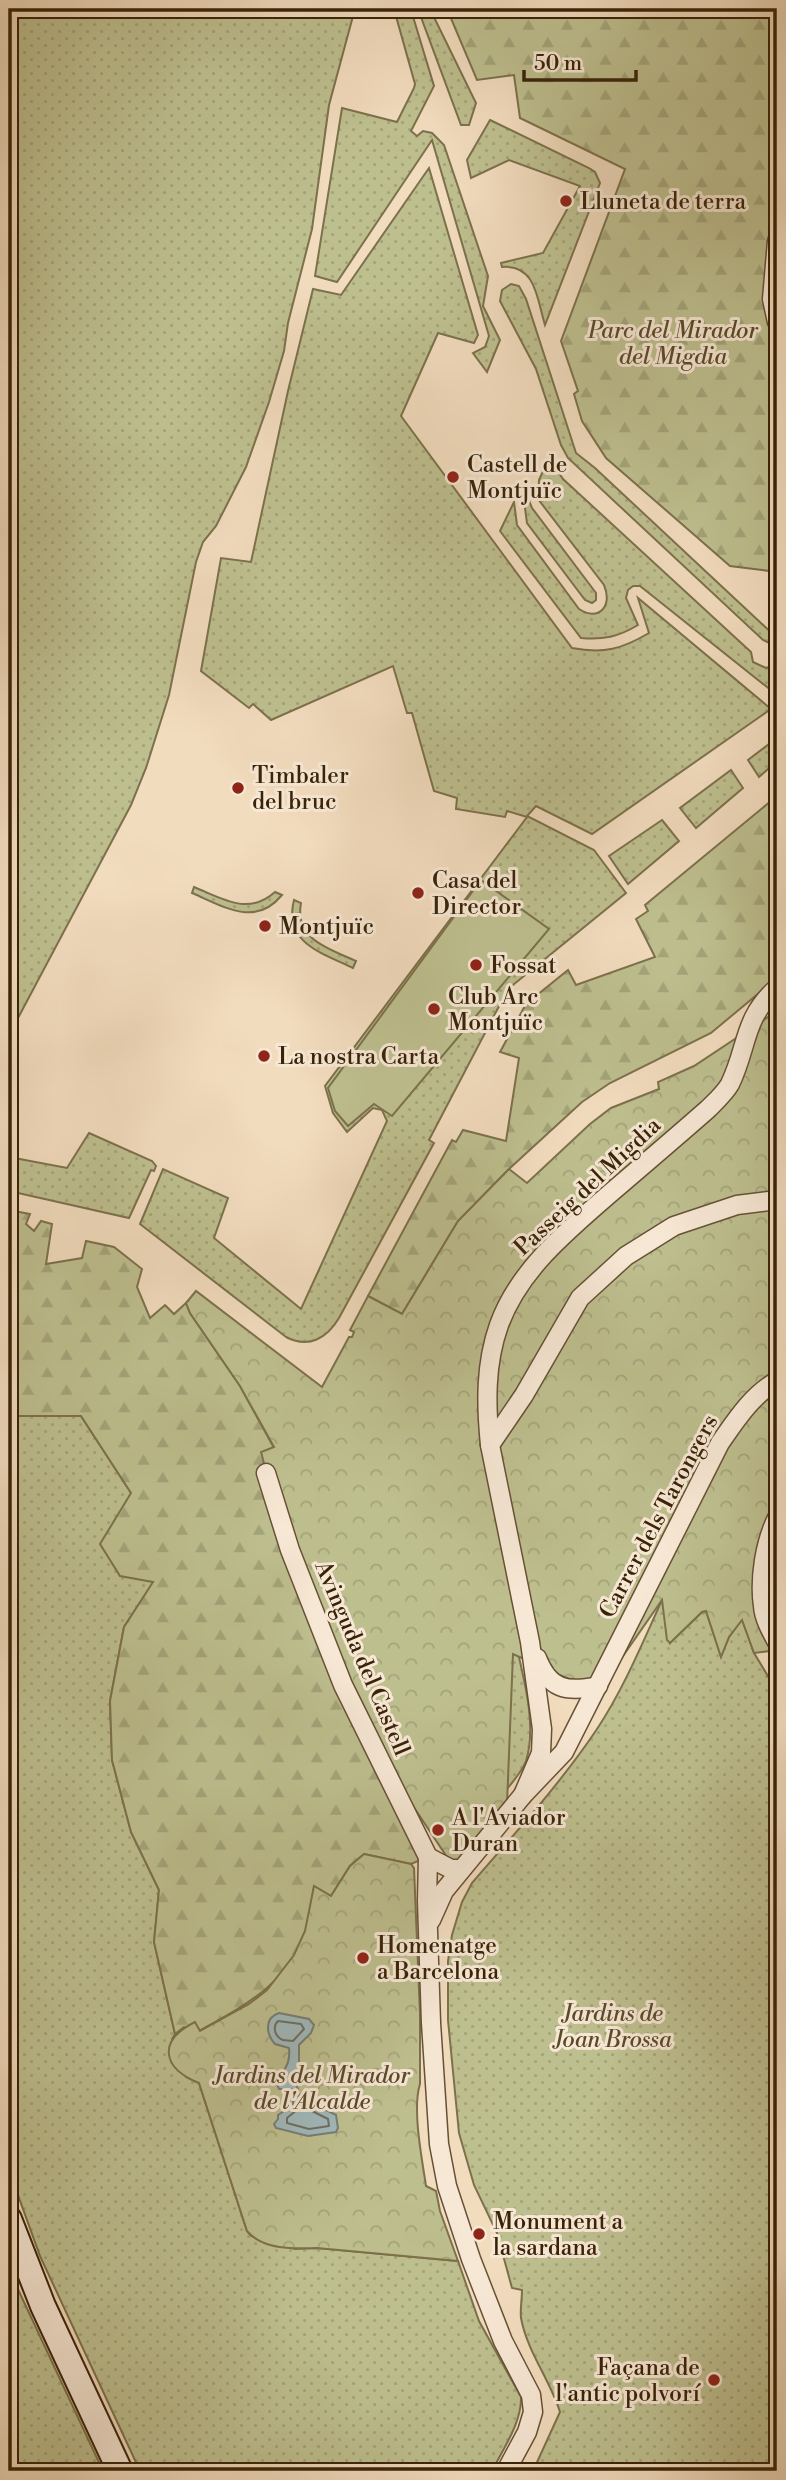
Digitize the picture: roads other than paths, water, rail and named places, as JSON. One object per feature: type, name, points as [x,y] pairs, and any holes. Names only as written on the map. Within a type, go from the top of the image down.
[{"type":"street","points":[[777,242],[772,299],[777,323]]},
{"type":"street","name":"Passeig del Migdia","points":[[491,1446],[486,1404],[489,1366],[499,1324],[523,1279],[553,1244],[708,1109],[729,1086],[753,1016],[777,988]]},
{"type":"street","points":[[491,1446],[580,1298],[626,1256],[674,1226],[737,1205],[777,1200]]},
{"type":"street","name":"Carrer dels Tarongers","points":[[428,1929],[444,1891],[523,1795],[564,1752],[719,1443],[740,1413],[777,1381]]},
{"type":"street","name":"Carrer dels Tarongers","points":[[491,1446],[530,1642],[542,1729],[541,1753],[523,1795]]},
{"type":"street","name":"Avinguda del Castell","points":[[266,1473],[290,1550],[343,1685],[428,1857],[431,2023],[438,2130],[447,2186],[471,2259],[503,2341],[531,2395],[533,2412],[527,2432],[506,2471]]},
{"type":"street","points":[[777,1518],[769,1534],[762,1583],[763,1606],[768,1625],[777,1642]]},
{"type":"street","name":"Carrer dels Tarongers","points":[[530,1642],[542,1671],[552,1682],[573,1690],[598,1686]]},
{"type":"street","points":[[428,1857],[451,1869],[461,1869]]},
{"type":"street","points":[[9,2219],[43,2306],[120,2471]]},
{"type":"water","points":[[279,2013],[309,2019],[314,2025],[311,2033],[299,2045],[299,2064],[304,2072],[294,2080],[298,2089],[279,2089],[277,2084],[289,2054],[289,2048],[275,2044],[268,2031],[269,2022]]},
{"type":"water","points":[[303,2093],[313,2097],[314,2104],[336,2115],[336,2132],[308,2136],[276,2128],[274,2124],[278,2115],[293,2105],[293,2099]]},
{"type":"place","name":"Lluneta de terra","points":[[566,201]]},
{"type":"place","name":"Castell de Montjuïc","points":[[453,477]]},
{"type":"place","name":"Timbaler del bruc","points":[[238,788]]},
{"type":"place","name":"Casa del Director","points":[[418,893]]},
{"type":"place","name":"Montjuïc","points":[[265,926]]},
{"type":"place","name":"Fossat","points":[[476,965]]},
{"type":"place","name":"Club Arc Montjuïc","points":[[434,1009]]},
{"type":"place","name":"La nostra Carta","points":[[264,1056]]},
{"type":"place","name":"A l'Aviador Duran","points":[[438,1830]]},
{"type":"place","name":"Homenatge a Barcelona","points":[[363,1958]]},
{"type":"place","name":"Monument a la sardana","points":[[479,2234]]},
{"type":"place","name":"Façana de l'antic polvorí","points":[[714,2380]]},
{"type":"park label","name":"Parc del Mirador del Migdia","points":[[673,343]]},
{"type":"park label","name":"Jardins de Joan Brossa","points":[[613,2026]]},
{"type":"park label","name":"Jardins del Mirador de l'Alcalde","points":[[312,2088]]}]
